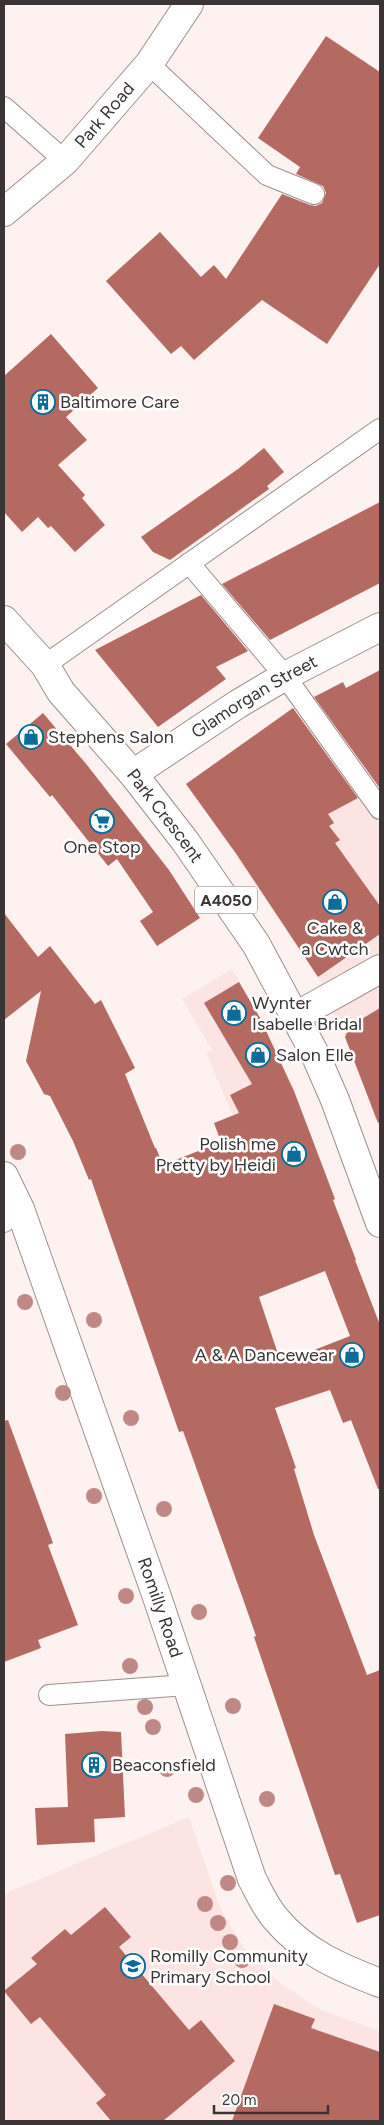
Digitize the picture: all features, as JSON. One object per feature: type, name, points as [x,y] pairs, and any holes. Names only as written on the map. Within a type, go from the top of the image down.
[{"type":"street","name":"Park Road","points":[[4,212],[64,161],[149,64],[189,4]]},
{"type":"street","name":"Park Crescent","points":[[4,620],[45,665],[61,692],[133,774],[185,841],[256,944],[316,1054],[380,1223]]},
{"type":"street","name":"Glamorgan Street","points":[[133,774],[238,704],[285,676],[380,627]]},
{"type":"street","points":[[296,1016],[380,969]]},
{"type":"street","name":"Romilly Road","points":[[4,1176],[12,1216],[187,1685],[252,1880],[275,1919],[302,1946],[337,1966],[380,1983]]},
{"type":"lane","points":[[149,64],[268,174],[314,194]]},
{"type":"lane","points":[[4,107],[64,161]]},
{"type":"lane","points":[[45,665],[380,429]]},
{"type":"lane","points":[[189,563],[285,676],[377,799]]},
{"type":"lane","points":[[49,1695],[187,1685]]},
{"type":"shaded area","points":[[350,776],[380,822],[380,1121],[377,1122],[345,1037],[318,977],[236,856]]},
{"type":"shaded area","points":[[232,969],[263,1023],[294,1091],[327,1178],[249,1153],[206,1053],[212,1050],[182,999]]},
{"type":"shaded area","name":"Romilly Community Primary School","points":[[189,1817],[220,1908],[244,1948],[280,1983],[319,2009],[380,2031],[380,2121],[4,2121],[4,1897],[6,1893]]},
{"type":"building","points":[[326,36],[380,72],[380,264],[327,344],[262,300],[194,360],[181,346],[171,354],[106,281],[160,232],[201,277],[214,265],[226,279],[282,194],[310,205],[316,206],[322,203],[326,193],[323,186],[296,174],[300,167],[258,138]]},
{"type":"building","points":[[51,334],[98,388],[66,417],[87,440],[58,465],[85,495],[82,498],[105,525],[75,552],[51,526],[48,528],[38,517],[22,532],[4,512],[4,376]]},
{"type":"building","points":[[264,448],[284,472],[267,486],[269,489],[170,560],[153,552],[141,537],[238,469]]},
{"type":"building","points":[[380,502],[380,583],[270,640],[222,584]]},
{"type":"building","points":[[201,595],[248,651],[216,667],[226,679],[158,727],[95,650]]},
{"type":"building","points":[[380,670],[379,787],[314,697],[343,682],[346,688]]},
{"type":"building","points":[[293,708],[358,798],[328,814],[334,823],[329,826],[340,840],[335,843],[380,906],[380,934],[318,977],[237,855],[186,784]]},
{"type":"building","points":[[43,713],[87,765],[169,870],[200,918],[157,946],[140,921],[153,912],[117,859],[108,866],[52,795],[50,797],[6,744]]},
{"type":"building","points":[[4,913],[38,957],[50,946],[95,1004],[101,1000],[135,1068],[125,1074],[163,1165],[221,1142],[214,1123],[239,1113],[230,1095],[252,1084],[204,1003],[239,982],[260,1018],[294,1091],[380,1325],[380,1489],[378,1489],[351,1420],[343,1423],[330,1390],[275,1408],[296,1468],[294,1469],[314,1535],[367,1675],[380,1670],[380,1915],[357,1923],[340,1874],[335,1875],[254,1637],[256,1636],[242,1596],[183,1431],[179,1432],[91,1179],[89,1180],[73,1141],[50,1096],[44,1094],[26,1061],[41,991],[4,1020]],"holes":[[[325,1271],[350,1336],[281,1363],[259,1297]]]},
{"type":"building","points":[[380,1008],[380,1122],[378,1123],[345,1037],[350,1026]]},
{"type":"building","points":[[8,1420],[53,1543],[48,1545],[78,1625],[38,1640],[41,1648],[4,1662],[4,1421]]},
{"type":"building","name":"Beaconsfield","points":[[102,1731],[121,1732],[125,1817],[94,1819],[95,1842],[37,1845],[35,1808],[68,1807],[65,1734]]},
{"type":"building","points":[[105,1907],[131,1937],[119,1947],[189,2030],[201,2020],[235,2061],[163,2121],[111,2121],[96,2103],[106,2095],[40,2017],[31,2024],[4,1991],[37,1964],[31,1958],[65,1929],[71,1935]]},
{"type":"building","points":[[274,2004],[315,2019],[311,2028],[380,2052],[380,2121],[232,2121]]},
{"type":"place","name":"Baltimore Care","points":[[43,402]]},
{"type":"place","name":"Stephens Salon","points":[[31,737]]},
{"type":"place","name":"One Stop","points":[[102,821]]},
{"type":"place","name":"Cake & a Cwtch","points":[[335,902]]},
{"type":"place","name":"Wynter Isabelle Bridal","points":[[234,1013]]},
{"type":"place","name":"Salon Elle","points":[[258,1055]]},
{"type":"place","name":"Polish me Pretty by Heidi","points":[[294,1154]]},
{"type":"place","name":"A & A Dancewear","points":[[352,1355]]},
{"type":"place","name":"Beaconsfield","points":[[94,1765]]},
{"type":"place","name":"Romilly Community Primary School","points":[[133,1966]]}]
